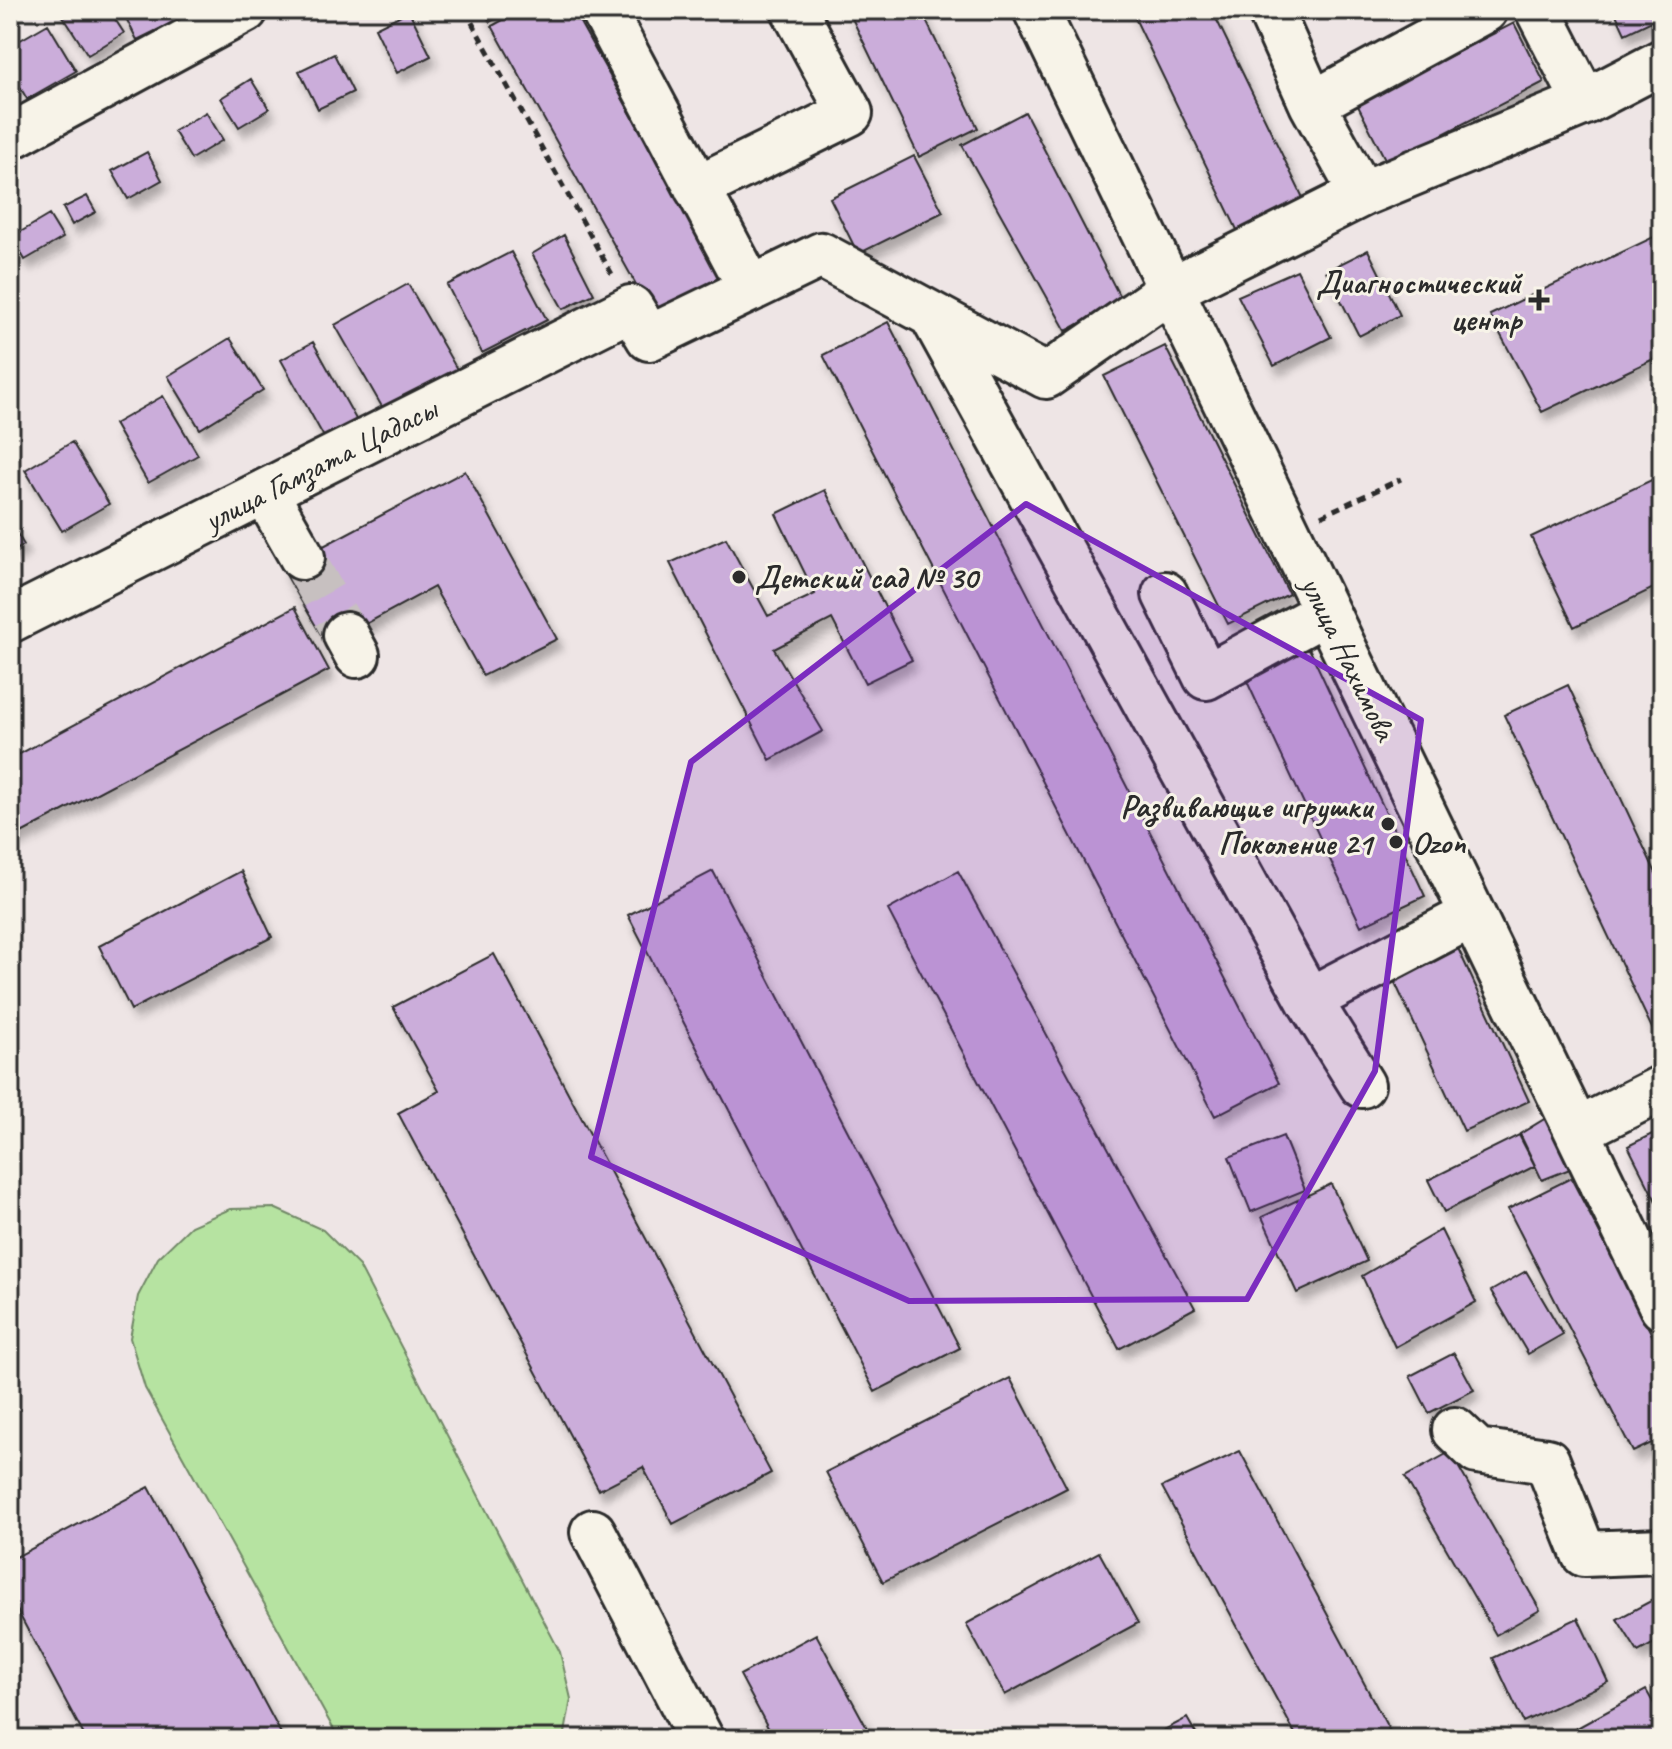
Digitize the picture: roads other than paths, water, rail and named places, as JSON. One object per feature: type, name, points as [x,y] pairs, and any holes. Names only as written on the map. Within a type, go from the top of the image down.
[{"type":"street","points":[[10,137],[245,10]]},
{"type":"street","points":[[603,10],[751,289],[821,255],[1046,376],[1170,290],[1362,194],[1585,102],[1662,62]]},
{"type":"street","points":[[697,188],[850,113],[794,10]]},
{"type":"street","name":"улица Нахимова","points":[[1036,10],[1662,1307]]},
{"type":"street","points":[[1270,10],[1312,104],[1362,194]]},
{"type":"street","points":[[1312,104],[1485,10]]},
{"type":"street","points":[[1538,10],[1585,102]]},
{"type":"street","name":"улица Гамзата Цадасы","points":[[10,620],[631,308],[649,338],[751,289]]},
{"type":"street","points":[[932,315],[1309,1000],[1362,1085]]},
{"type":"street","points":[[265,492],[302,557]]},
{"type":"street","points":[[1165,594],[1206,677],[1326,612]]},
{"type":"street","points":[[1309,1000],[1472,915]]},
{"type":"street","points":[[1577,1131],[1662,1088]]},
{"type":"street","points":[[1455,1430],[1477,1451],[1547,1461],[1584,1554],[1662,1551]]},
{"type":"street","points":[[593,1532],[701,1739]]},
{"type":"tunnel","points":[[302,557],[346,635]]},
{"type":"place","name":"Диагностический центр","points":[[1539,300]]},
{"type":"place","name":"Детский сад № 30","points":[[739,577]]},
{"type":"place","name":"Развивающие игрушки Поколение 21","points":[[1388,824]]},
{"type":"place","name":"Ozon","points":[[1396,842]]}]
